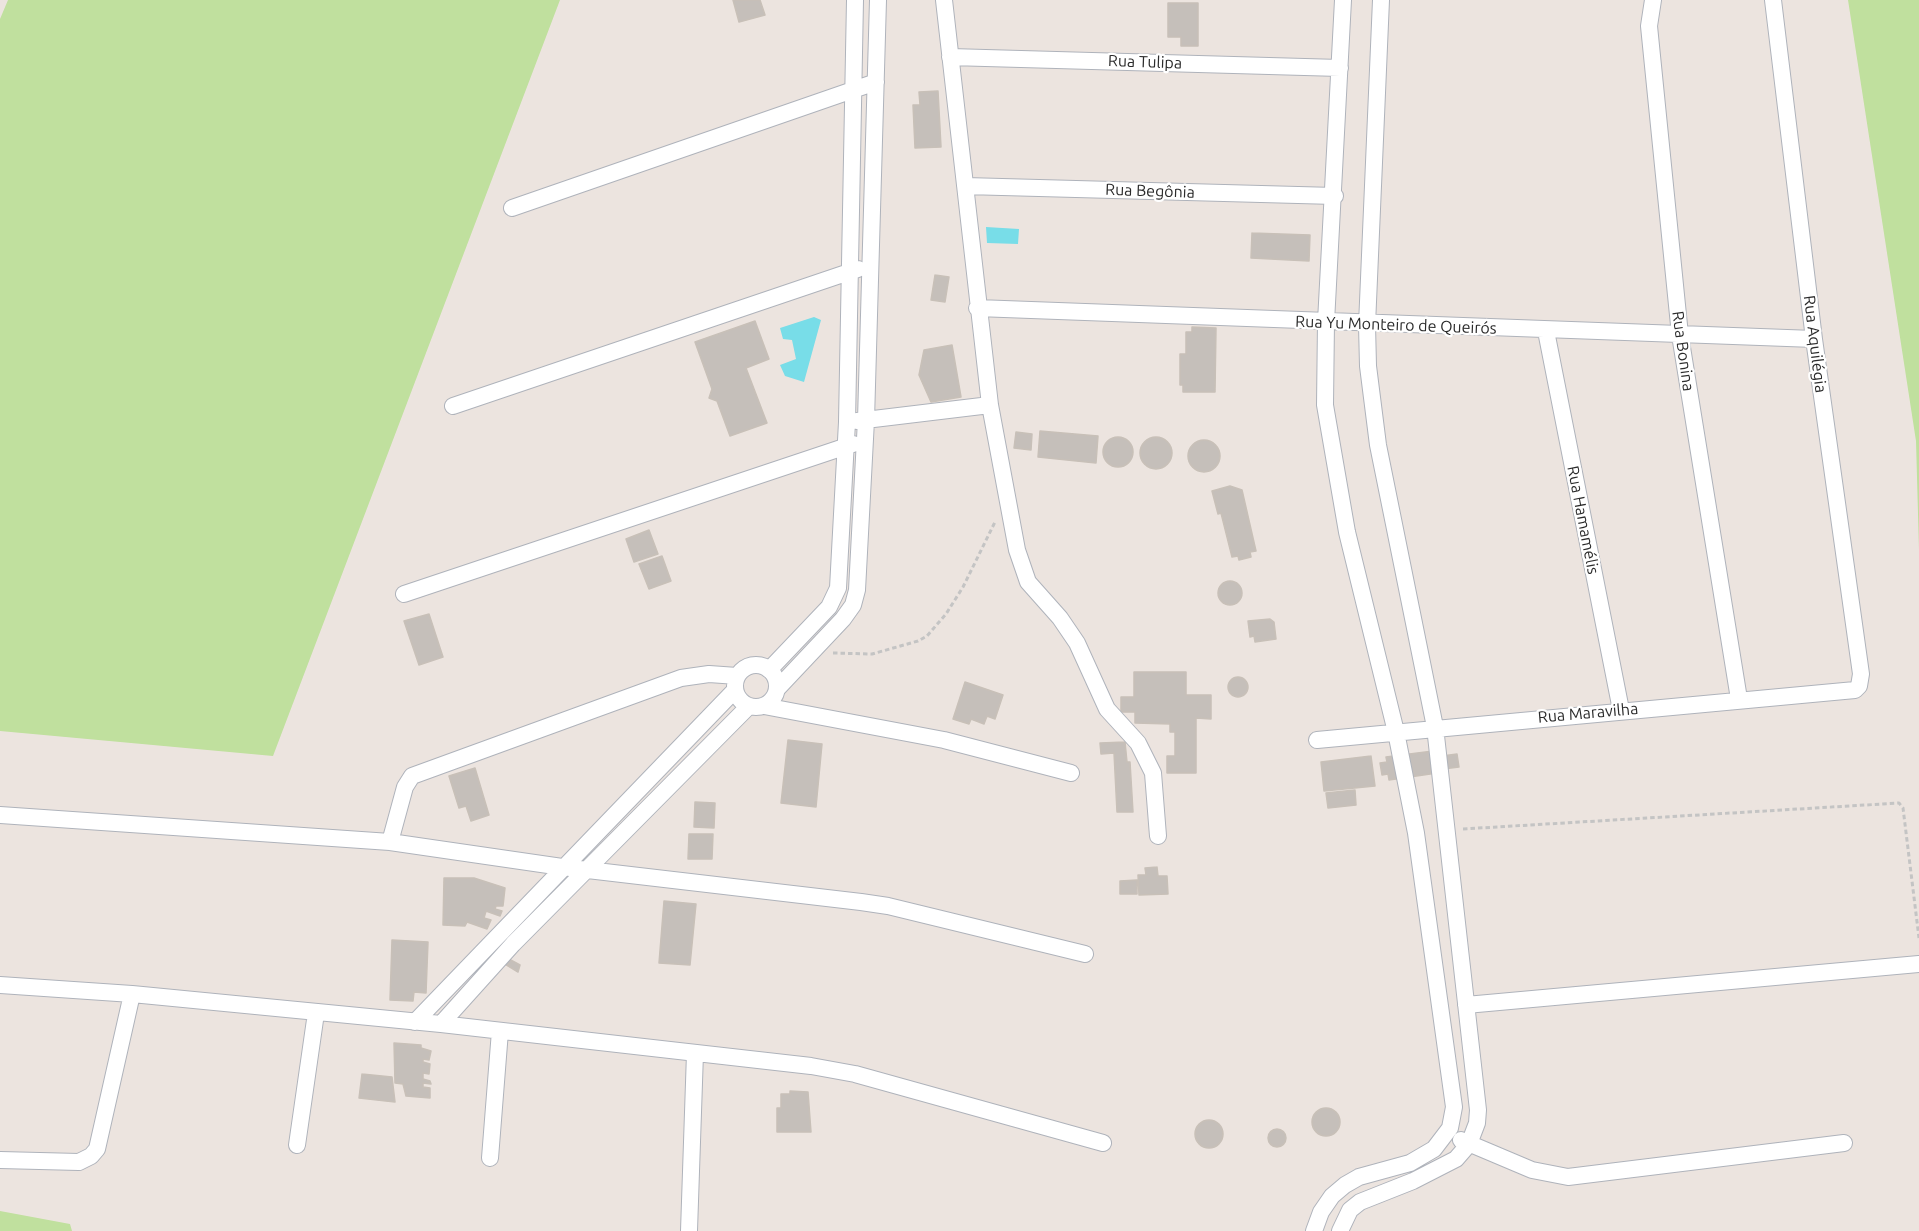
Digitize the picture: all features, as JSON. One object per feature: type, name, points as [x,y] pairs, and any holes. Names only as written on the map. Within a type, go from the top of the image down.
[{"type":"street","points":[[769,670],[829,607],[837,593],[847,422],[855,0]]},
{"type":"street","points":[[777,689],[843,619],[855,598],[866,420],[878,0]]},
{"type":"street","points":[[944,0],[977,308],[1006,500],[1028,582],[1060,618],[1077,643],[1107,709],[1138,743],[1153,773],[1158,836]]},
{"type":"street","points":[[1314,1231],[1321,1212],[1332,1196],[1345,1185],[1359,1177],[1423,1156],[1434,1149],[1447,1133],[1453,1119],[1454,1093],[1416,833],[1396,732],[1347,532],[1330,442],[1324,386],[1343,0]]},
{"type":"street","points":[[1340,1231],[1350,1210],[1360,1202],[1442,1168],[1456,1159],[1469,1144],[1477,1123],[1478,1110],[1444,830],[1435,727],[1378,445],[1368,366],[1367,325],[1382,0]]},
{"type":"street","name":"Rua Bonina","points":[[1653,0],[1649,26],[1680,335],[1738,699]]},
{"type":"street","name":"Rua Aquilégia","points":[[1773,0],[1814,339],[1861,674],[1859,686]]},
{"type":"street","name":"Rua Tulipa","points":[[950,57],[1340,68]]},
{"type":"street","points":[[512,208],[876,82]]},
{"type":"street","name":"Rua Begônia","points":[[965,186],[1335,196]]},
{"type":"street","points":[[453,406],[849,271],[870,267]]},
{"type":"street","name":"Rua Yu Monteiro de Queirós","points":[[977,308],[1367,325],[1814,339]]},
{"type":"street","name":"Rua Hamamélis","points":[[1546,331],[1621,710]]},
{"type":"street","points":[[847,422],[990,405]]},
{"type":"street","points":[[404,594],[844,446],[864,442]]},
{"type":"street","points":[[415,1022],[736,683],[748,666],[763,666],[769,670],[777,682],[775,696],[756,706],[588,870],[513,944],[441,1024]]},
{"type":"street","points":[[390,842],[405,788],[412,776],[681,678],[710,674],[736,683]]},
{"type":"street","points":[[736,683],[743,703],[944,740],[1071,773]]},
{"type":"street","name":"Rua Maravilha","points":[[1317,740],[1435,727],[1855,690],[1859,686]]},
{"type":"street","points":[[0,815],[390,842],[562,867],[888,906],[1085,954]]},
{"type":"street","points":[[1416,833],[1444,830]]},
{"type":"street","points":[[1466,1005],[1919,964]]},
{"type":"street","points":[[0,985],[132,994],[441,1024],[855,1074],[1103,1143]]},
{"type":"street","points":[[0,1160],[79,1162],[91,1156],[97,1149],[132,994]]},
{"type":"street","points":[[297,1145],[316,1013]]},
{"type":"street","points":[[490,1158],[500,1031]]},
{"type":"street","points":[[689,1231],[695,1053]]},
{"type":"street","points":[[1447,1133],[1532,1170],[1568,1177],[1844,1143]]},
{"type":"path","points":[[817,649],[838,654],[872,654],[908,645],[927,636],[946,614],[963,587],[1006,500]]},
{"type":"path","points":[[1444,830],[1899,803],[1902,808],[1919,938]]},
{"type":"green space","points":[[8,0],[560,0],[273,756],[0,731],[0,19]]},
{"type":"green space","points":[[1848,0],[1919,0],[1919,550],[1916,441]]},
{"type":"green space","points":[[0,1211],[70,1224],[72,1231],[0,1231]]},
{"type":"water","points":[[986,227],[1019,229],[1018,244],[987,243]]},
{"type":"water","points":[[814,317],[821,320],[804,382],[785,376],[780,365],[796,359],[792,340],[783,339],[780,328]]},
{"type":"building","points":[[733,0],[760,0],[765,15],[739,22]]},
{"type":"building","points":[[1168,3],[1198,3],[1198,46],[1181,46],[1181,37],[1168,37]]},
{"type":"building","points":[[938,91],[941,147],[915,148],[913,105],[920,105],[919,92]]},
{"type":"building","points":[[1252,233],[1310,235],[1309,261],[1251,258]]},
{"type":"building","points":[[935,275],[949,277],[945,302],[931,300]]},
{"type":"building","points":[[755,321],[769,359],[746,368],[767,423],[730,436],[717,401],[709,398],[712,389],[695,342]]},
{"type":"building","points":[[1192,327],[1216,328],[1215,392],[1183,392],[1183,385],[1180,385],[1180,354],[1186,354],[1186,332],[1192,332]]},
{"type":"building","points":[[952,345],[961,397],[931,402],[919,375],[924,350]]},
{"type":"building","points":[[1040,431],[1098,436],[1096,463],[1038,457]]},
{"type":"building","points":[[1016,432],[1032,434],[1031,450],[1014,448]]},
{"type":"building","points":[[1118,437],[1124,438],[1132,446],[1132,458],[1124,466],[1118,467],[1112,466],[1104,458],[1103,452],[1104,446],[1112,438]]},
{"type":"building","points":[[1156,437],[1167,442],[1172,453],[1167,464],[1156,469],[1145,464],[1140,453],[1145,442]]},
{"type":"building","points":[[1204,440],[1215,445],[1220,456],[1215,467],[1204,472],[1193,467],[1188,456],[1193,445]]},
{"type":"building","points":[[1230,486],[1242,490],[1256,551],[1250,552],[1251,557],[1239,560],[1238,556],[1232,557],[1221,513],[1218,514],[1212,491]]},
{"type":"building","points":[[649,530],[658,554],[634,562],[626,539]]},
{"type":"building","points":[[662,556],[671,581],[649,589],[639,564]]},
{"type":"building","points":[[1230,581],[1235,582],[1241,588],[1241,598],[1235,604],[1230,605],[1225,604],[1219,598],[1218,593],[1219,588],[1225,582]]},
{"type":"building","points":[[429,614],[443,657],[419,665],[404,621]]},
{"type":"building","points":[[1270,619],[1274,622],[1276,639],[1255,642],[1254,636],[1250,637],[1248,621]]},
{"type":"building","points":[[1134,672],[1186,672],[1186,695],[1211,695],[1211,719],[1196,718],[1196,773],[1167,773],[1167,756],[1175,756],[1175,732],[1170,732],[1170,724],[1135,723],[1135,712],[1121,712],[1121,697],[1134,697]]},
{"type":"building","points":[[1238,677],[1245,680],[1248,687],[1245,694],[1238,697],[1231,694],[1228,687],[1231,680]]},
{"type":"building","points":[[965,682],[1003,695],[995,719],[987,716],[984,724],[971,719],[969,724],[953,719]]},
{"type":"building","points":[[788,740],[822,744],[816,807],[781,803]]},
{"type":"building","points":[[1125,742],[1127,762],[1130,762],[1133,812],[1117,812],[1114,753],[1101,754],[1100,743]]},
{"type":"building","points":[[1441,750],[1442,756],[1457,754],[1459,767],[1443,769],[1444,772],[1389,780],[1388,774],[1382,775],[1380,763],[1387,762],[1386,757]]},
{"type":"building","points":[[1371,756],[1375,786],[1324,791],[1321,762]]},
{"type":"building","points":[[475,768],[489,815],[471,821],[466,806],[459,808],[449,776]]},
{"type":"building","points":[[1355,790],[1356,805],[1328,808],[1326,793]]},
{"type":"building","points":[[695,802],[715,803],[714,828],[694,827]]},
{"type":"building","points":[[689,834],[713,834],[712,859],[688,859]]},
{"type":"building","points":[[1157,867],[1158,876],[1167,876],[1168,894],[1139,895],[1138,875],[1146,875],[1145,868]]},
{"type":"building","points":[[444,878],[474,878],[505,888],[503,906],[496,906],[495,909],[502,911],[500,916],[486,911],[484,918],[491,920],[487,929],[467,922],[465,926],[443,925]]},
{"type":"building","points":[[1137,880],[1137,894],[1120,894],[1120,881]]},
{"type":"building","points":[[664,901],[696,904],[690,965],[659,963]]},
{"type":"building","points":[[392,940],[428,942],[426,993],[414,992],[413,1001],[390,1000]]},
{"type":"building","points":[[507,958],[520,965],[518,972],[505,964]]},
{"type":"building","points":[[394,1043],[421,1045],[421,1048],[431,1051],[429,1060],[423,1059],[423,1062],[430,1064],[429,1074],[423,1073],[423,1079],[430,1081],[431,1084],[423,1083],[423,1087],[430,1088],[430,1098],[406,1096],[403,1084],[395,1083]]},
{"type":"building","points":[[362,1074],[392,1077],[395,1102],[359,1098]]},
{"type":"building","points":[[790,1091],[808,1092],[811,1132],[777,1132],[777,1108],[781,1108],[781,1094],[790,1094]]},
{"type":"building","points":[[1326,1108],[1336,1112],[1340,1122],[1336,1132],[1326,1136],[1316,1132],[1312,1122],[1316,1112]]},
{"type":"building","points":[[1209,1120],[1219,1124],[1223,1134],[1219,1144],[1209,1148],[1199,1144],[1195,1134],[1199,1124]]},
{"type":"building","points":[[1277,1129],[1283,1132],[1286,1138],[1283,1144],[1277,1147],[1271,1144],[1268,1138],[1271,1132]]}]
